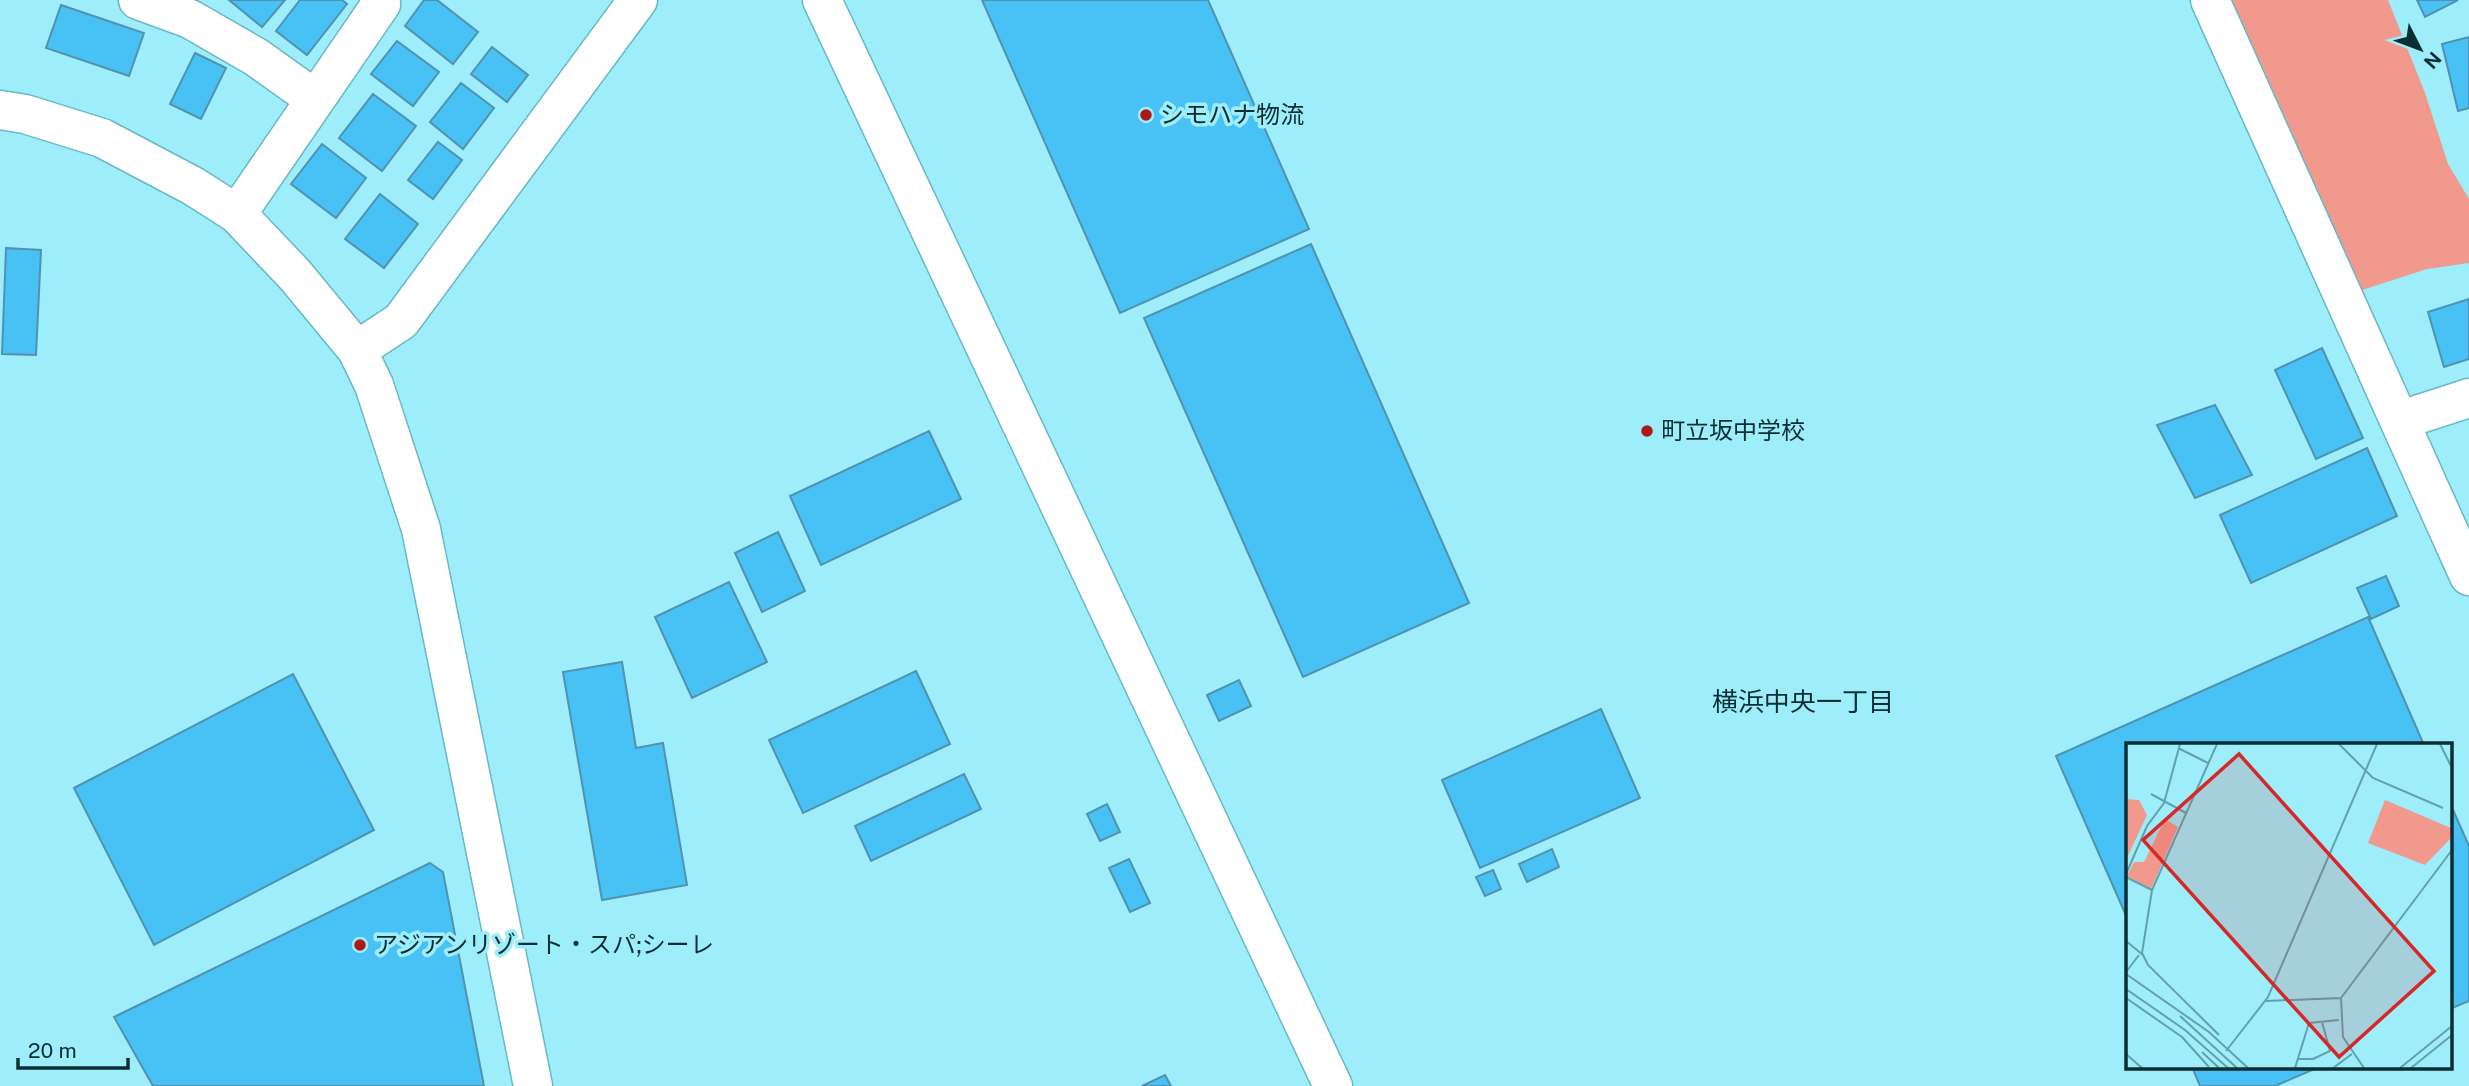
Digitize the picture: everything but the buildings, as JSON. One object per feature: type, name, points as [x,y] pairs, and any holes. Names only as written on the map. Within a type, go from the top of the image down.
[{"type":"street","points":[[138,0],[201,26],[256,57],[315,99]]},
{"type":"street","points":[[237,214],[381,4],[379,0]]},
{"type":"street","points":[[357,350],[401,321],[638,0]]},
{"type":"street","points":[[822,0],[1333,1086]]},
{"type":"street","points":[[2210,0],[2469,576]]},
{"type":"street","points":[[0,110],[25,114],[102,138],[193,186],[237,214],[295,275],[357,350],[374,385],[421,529],[533,1086]]},
{"type":"street","points":[[2401,420],[2469,398]]},
{"type":"shaded area","points":[[2222,0],[2388,0],[2425,93],[2448,164],[2469,199],[2469,263],[2427,269],[2356,292]]},
{"type":"place","name":"シモハナ物流","points":[[1146,115]]},
{"type":"place","name":"町立坂中学校","points":[[1647,431]]},
{"type":"place","name":"アジアンリゾート・スパ;シーレ","points":[[360,945]]},
{"type":"district","name":"横浜中央一丁目","points":[[1803,702]]}]
